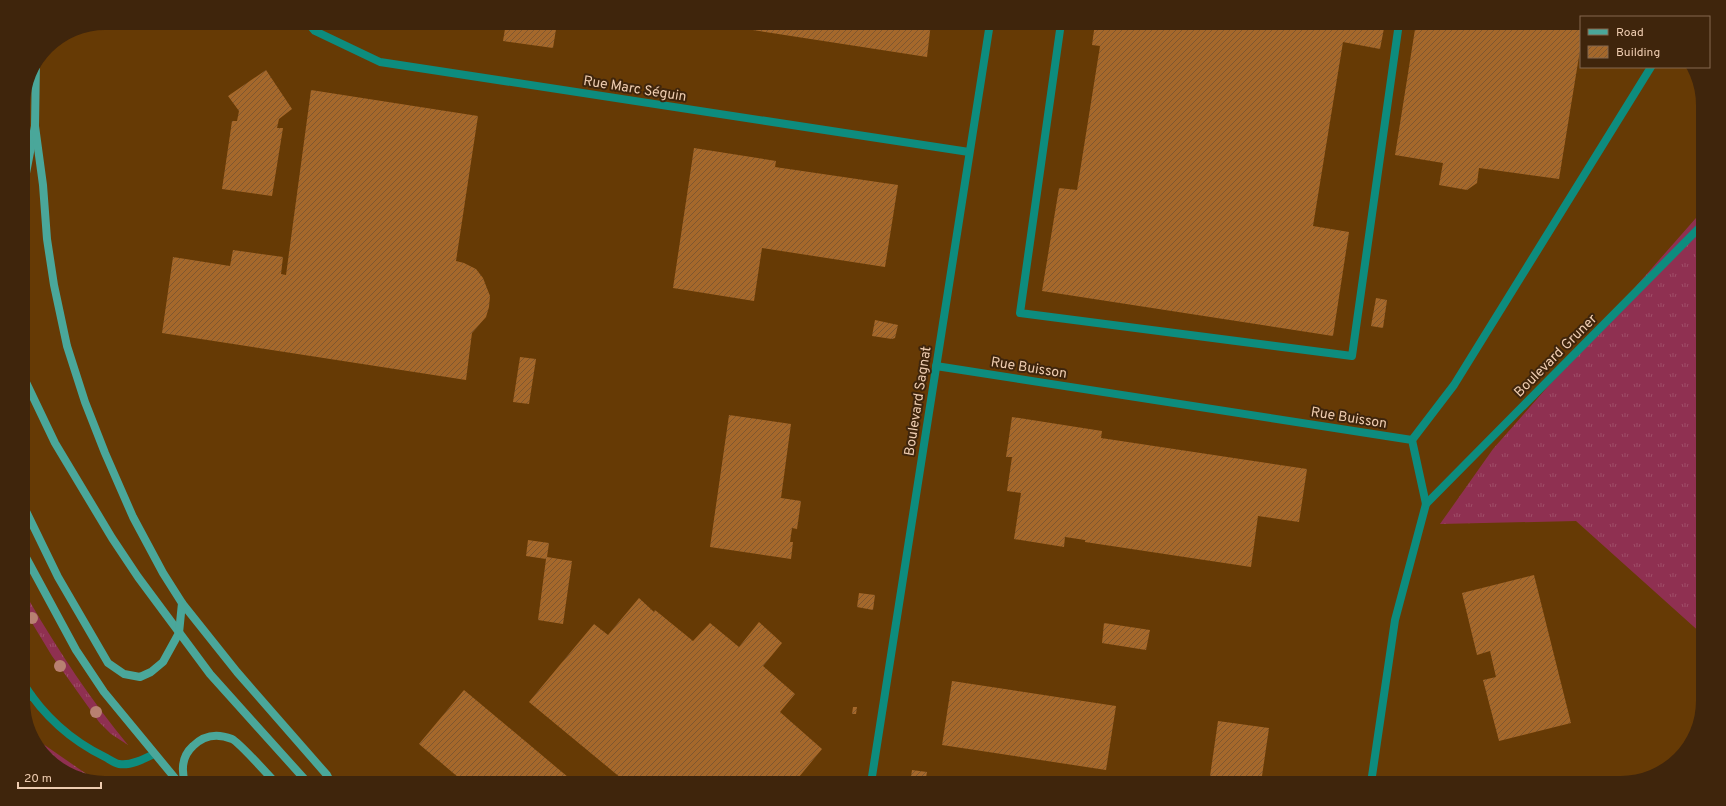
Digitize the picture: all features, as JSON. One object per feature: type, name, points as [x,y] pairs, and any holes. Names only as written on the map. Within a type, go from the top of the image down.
[{"type":"street","name":"Rue Marc Séguin","points":[[313,30],[380,62],[969,152]]},
{"type":"street","name":"Boulevard Sagnat","points":[[872,776],[989,30]]},
{"type":"street","points":[[1060,30],[1020,313],[1352,356],[1398,30]]},
{"type":"street","points":[[1372,776],[1395,620],[1426,504],[1412,440],[1454,386],[1650,68]]},
{"type":"street","points":[[36,77],[35,126],[43,186],[47,239],[54,285],[67,346],[85,402],[105,453],[134,517],[163,573],[182,603],[237,672],[328,776]]},
{"type":"street","points":[[30,152],[35,126]]},
{"type":"street","name":"Boulevard Gruner","points":[[1426,504],[1696,231]]},
{"type":"street","name":"Rue Buisson","points":[[936,366],[1412,440]]},
{"type":"street","points":[[30,391],[55,443],[112,538],[138,577],[210,674],[302,776]]},
{"type":"street","points":[[30,519],[58,577],[108,663],[124,674],[140,677],[150,672],[163,662],[179,633],[182,603]]},
{"type":"street","points":[[30,572],[76,650],[104,692],[173,776]]},
{"type":"street","points":[[30,695],[58,725],[89,749],[119,764],[138,762],[154,754]]},
{"type":"street","points":[[183,776],[182,772],[186,752],[198,742],[212,735],[233,740],[269,776]]},
{"type":"green space","points":[[1696,218],[1696,629],[1576,521],[1440,524],[1493,449]]},
{"type":"green space","points":[[30,602],[76,675],[101,711],[128,745],[111,734],[99,722],[52,656],[30,620]]},
{"type":"green space","points":[[44,745],[85,773],[59,761]]},
{"type":"building","points":[[505,30],[556,30],[553,48],[503,41]]},
{"type":"building","points":[[753,30],[930,30],[927,57]]},
{"type":"building","points":[[1094,30],[1384,30],[1380,49],[1343,42],[1313,226],[1349,232],[1333,336],[1042,291],[1059,188],[1077,190],[1100,46],[1092,45]]},
{"type":"building","points":[[1415,30],[1580,30],[1580,50],[1559,179],[1479,168],[1477,183],[1467,190],[1439,185],[1443,163],[1395,155]]},
{"type":"building","points":[[266,70],[292,109],[279,119],[277,128],[283,128],[272,196],[222,189],[232,121],[237,121],[239,111],[228,96]]},
{"type":"building","points":[[311,90],[478,116],[456,261],[476,269],[483,278],[490,296],[486,317],[472,333],[466,380],[162,333],[173,257],[230,266],[233,250],[283,257],[281,274],[286,275]]},
{"type":"building","points":[[694,148],[776,161],[775,167],[898,185],[885,267],[762,248],[754,301],[673,288]]},
{"type":"building","points":[[1376,298],[1387,300],[1383,328],[1371,326]]},
{"type":"building","points":[[875,320],[898,325],[895,338],[892,339],[872,336]]},
{"type":"building","points":[[520,357],[536,359],[529,404],[513,402]]},
{"type":"building","points":[[729,415],[791,424],[781,498],[801,501],[797,529],[792,528],[790,542],[793,542],[791,559],[710,547]]},
{"type":"building","points":[[1012,417],[1102,431],[1101,438],[1307,469],[1299,522],[1258,516],[1251,567],[1085,542],[1085,540],[1065,537],[1064,547],[1014,539],[1021,493],[1007,491],[1012,457],[1006,457]]},
{"type":"building","points":[[528,540],[549,543],[547,557],[572,561],[563,624],[538,620],[546,559],[526,556]]},
{"type":"building","points":[[1534,575],[1571,723],[1499,741],[1483,680],[1496,677],[1490,651],[1477,655],[1462,593]]},
{"type":"building","points":[[859,593],[875,595],[873,610],[857,607]]},
{"type":"building","points":[[639,598],[654,612],[655,610],[693,641],[710,623],[739,647],[759,622],[782,643],[763,666],[795,694],[780,712],[822,749],[800,776],[619,776],[529,702],[594,624],[608,635]]},
{"type":"building","points":[[1104,623],[1150,630],[1146,650],[1102,643]]},
{"type":"building","points":[[952,681],[1116,706],[1106,770],[942,745]]},
{"type":"building","points":[[464,690],[567,776],[457,776],[419,744]]},
{"type":"building","points":[[853,707],[857,707],[856,714],[852,714]]},
{"type":"building","points":[[1218,721],[1269,728],[1262,776],[1210,776]]},
{"type":"building","points":[[912,770],[927,772],[926,776],[911,776]]}]
